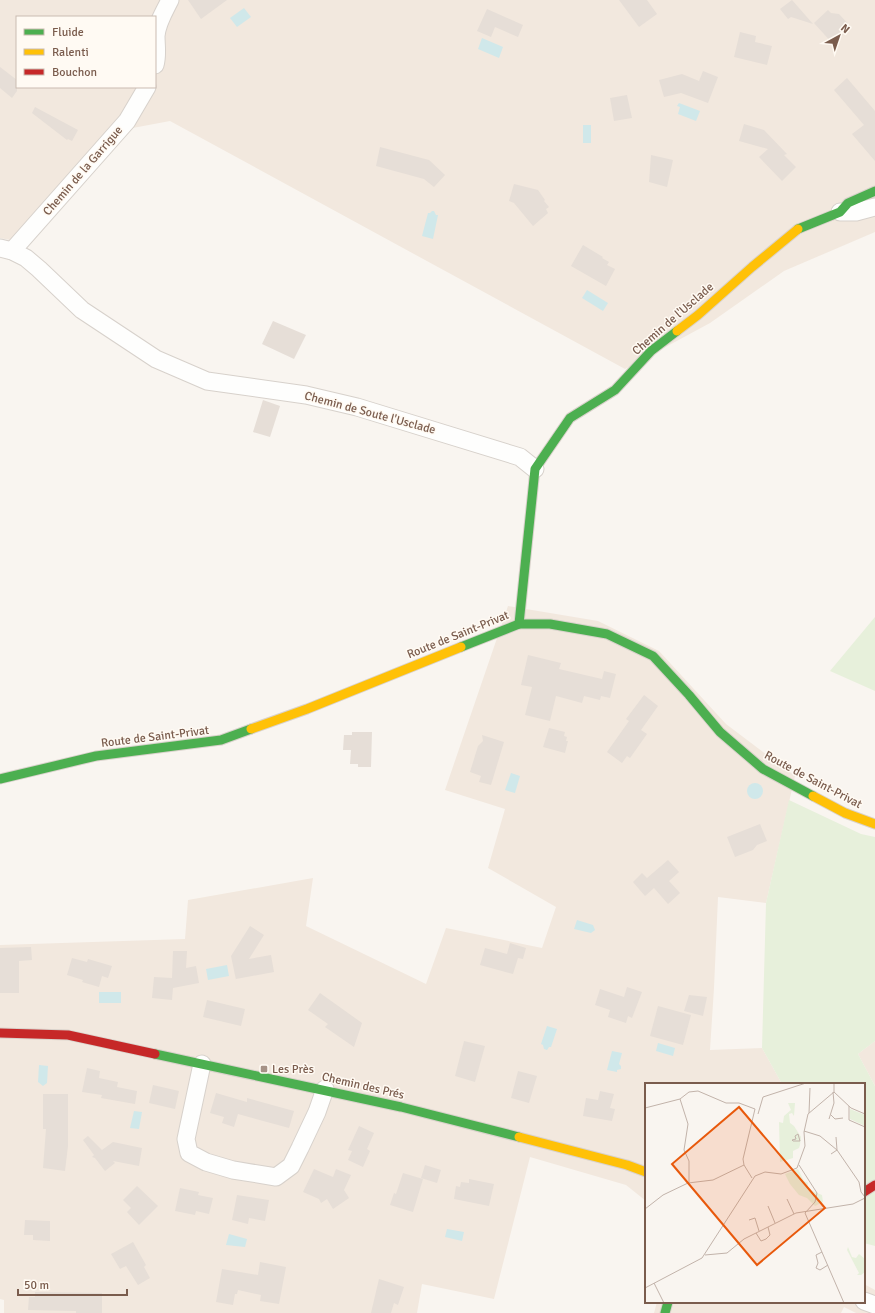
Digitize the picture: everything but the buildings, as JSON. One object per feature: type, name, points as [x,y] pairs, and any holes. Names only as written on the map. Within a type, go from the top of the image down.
[{"type":"street","points":[[156,56],[156,37],[158,25],[170,0]]},
{"type":"street","name":"Chemin de la Garrigue","points":[[6,249],[127,121],[146,88]]},
{"type":"street","name":"Chemin de l'Usclade","points":[[519,624],[535,469],[570,418],[615,390],[651,351],[698,315],[752,266],[798,229],[840,212],[848,203],[875,191]]},
{"type":"street","points":[[840,212],[856,212],[875,207]]},
{"type":"street","name":"Chemin de Soute l'Usclade","points":[[6,249],[26,258],[82,310],[156,359],[201,379],[306,395],[357,407],[520,457],[535,469]]},
{"type":"street","name":"Route de Saint-Privat","points":[[0,779],[96,756],[221,740],[307,709],[519,624],[550,624],[607,634],[653,656],[689,695],[720,732],[762,769],[845,813],[875,824]]},
{"type":"street","name":"Chemin des Prés","points":[[0,1033],[68,1035],[325,1089],[622,1163],[645,1172]]},
{"type":"street","points":[[202,1064],[186,1139],[190,1153],[206,1162],[233,1170],[276,1177],[291,1166],[317,1112],[325,1089]]},
{"type":"street","points":[[865,1191],[875,1185]]},
{"type":"street","points":[[865,1300],[875,1305]]},
{"type":"street","points":[[665,1313],[668,1303]]},
{"type":"shaded area","points":[[0,0],[875,0],[875,232],[784,271],[710,323],[625,369],[170,121],[106,133],[10,240],[0,238]]},
{"type":"shaded area","points":[[508,606],[598,621],[659,651],[726,724],[795,776],[766,903],[718,897],[710,1050],[762,1048],[781,1083],[645,1083],[645,1200],[626,1185],[530,1157],[494,1299],[422,1284],[417,1313],[4,1313],[4,1300],[0,1299],[0,945],[185,939],[188,900],[313,878],[306,926],[426,984],[446,928],[542,948],[556,907],[488,868],[505,809],[445,790]]},
{"type":"shaded area","points":[[875,1041],[875,1086],[858,1054]]},
{"type":"shaded area","points":[[865,1285],[875,1290],[875,1313],[856,1313],[844,1307],[841,1313],[654,1313],[657,1303],[865,1303]]},
{"type":"green space","points":[[875,617],[875,691],[830,671]]},
{"type":"green space","points":[[789,800],[861,834],[875,837],[875,1041],[858,1054],[875,1086],[875,1246],[865,1243],[865,1083],[781,1083],[762,1048],[766,903]]},
{"type":"water","points":[[244,8],[251,17],[237,27],[230,18]]},
{"type":"water","points":[[482,38],[503,47],[499,58],[478,49]]},
{"type":"water","points":[[679,103],[700,111],[696,121],[678,114],[680,107],[677,106]]},
{"type":"water","points":[[583,125],[591,125],[591,143],[583,143]]},
{"type":"water","points":[[432,211],[438,215],[433,239],[422,236],[428,213]]},
{"type":"water","points":[[587,290],[608,303],[603,311],[582,298]]},
{"type":"water","points":[[511,773],[520,776],[515,793],[505,790]]},
{"type":"water","points":[[752,783],[758,783],[763,788],[761,797],[758,799],[752,799],[747,794],[747,788]]},
{"type":"water","points":[[577,920],[593,925],[595,930],[591,933],[574,929]]},
{"type":"water","points":[[227,965],[229,976],[208,980],[206,969]]},
{"type":"water","points":[[99,992],[121,992],[121,1003],[99,1003]]},
{"type":"water","points":[[547,1026],[557,1029],[551,1047],[547,1050],[544,1049],[543,1045],[541,1044]]},
{"type":"water","points":[[658,1043],[675,1048],[673,1056],[656,1051]]},
{"type":"water","points":[[612,1051],[622,1053],[619,1064],[621,1069],[617,1070],[617,1072],[607,1070]]},
{"type":"water","points":[[39,1065],[48,1066],[47,1083],[43,1086],[38,1082]]},
{"type":"water","points":[[134,1111],[142,1112],[139,1129],[130,1128]]},
{"type":"water","points":[[447,1229],[464,1232],[462,1241],[445,1237]]},
{"type":"water","points":[[229,1234],[247,1239],[245,1247],[226,1245]]},
{"type":"traffic: fast","points":[[798,229],[840,212],[848,203],[875,191]]},
{"type":"traffic: fast","points":[[519,624],[535,469],[570,418],[615,390],[651,351],[677,331]]},
{"type":"traffic: fast","points":[[461,647],[519,624],[550,624],[607,634],[653,656],[689,695],[720,732],[763,769],[813,796]]},
{"type":"traffic: fast","points":[[0,779],[96,756],[221,740],[251,729]]},
{"type":"traffic: fast","points":[[155,1054],[401,1107],[519,1137]]},
{"type":"traffic: fast","points":[[665,1313],[668,1303]]},
{"type":"traffic: slow","points":[[677,331],[698,315],[798,229]]},
{"type":"traffic: slow","points":[[251,729],[307,709],[461,647]]},
{"type":"traffic: slow","points":[[813,796],[845,813],[875,824]]},
{"type":"traffic: slow","points":[[519,1137],[627,1165],[645,1172]]},
{"type":"traffic: jam","points":[[0,1033],[68,1035],[155,1054]]},
{"type":"traffic: jam","points":[[865,1191],[875,1185]]},
{"type":"place","name":"Les Près","points":[[264,1069]]}]
